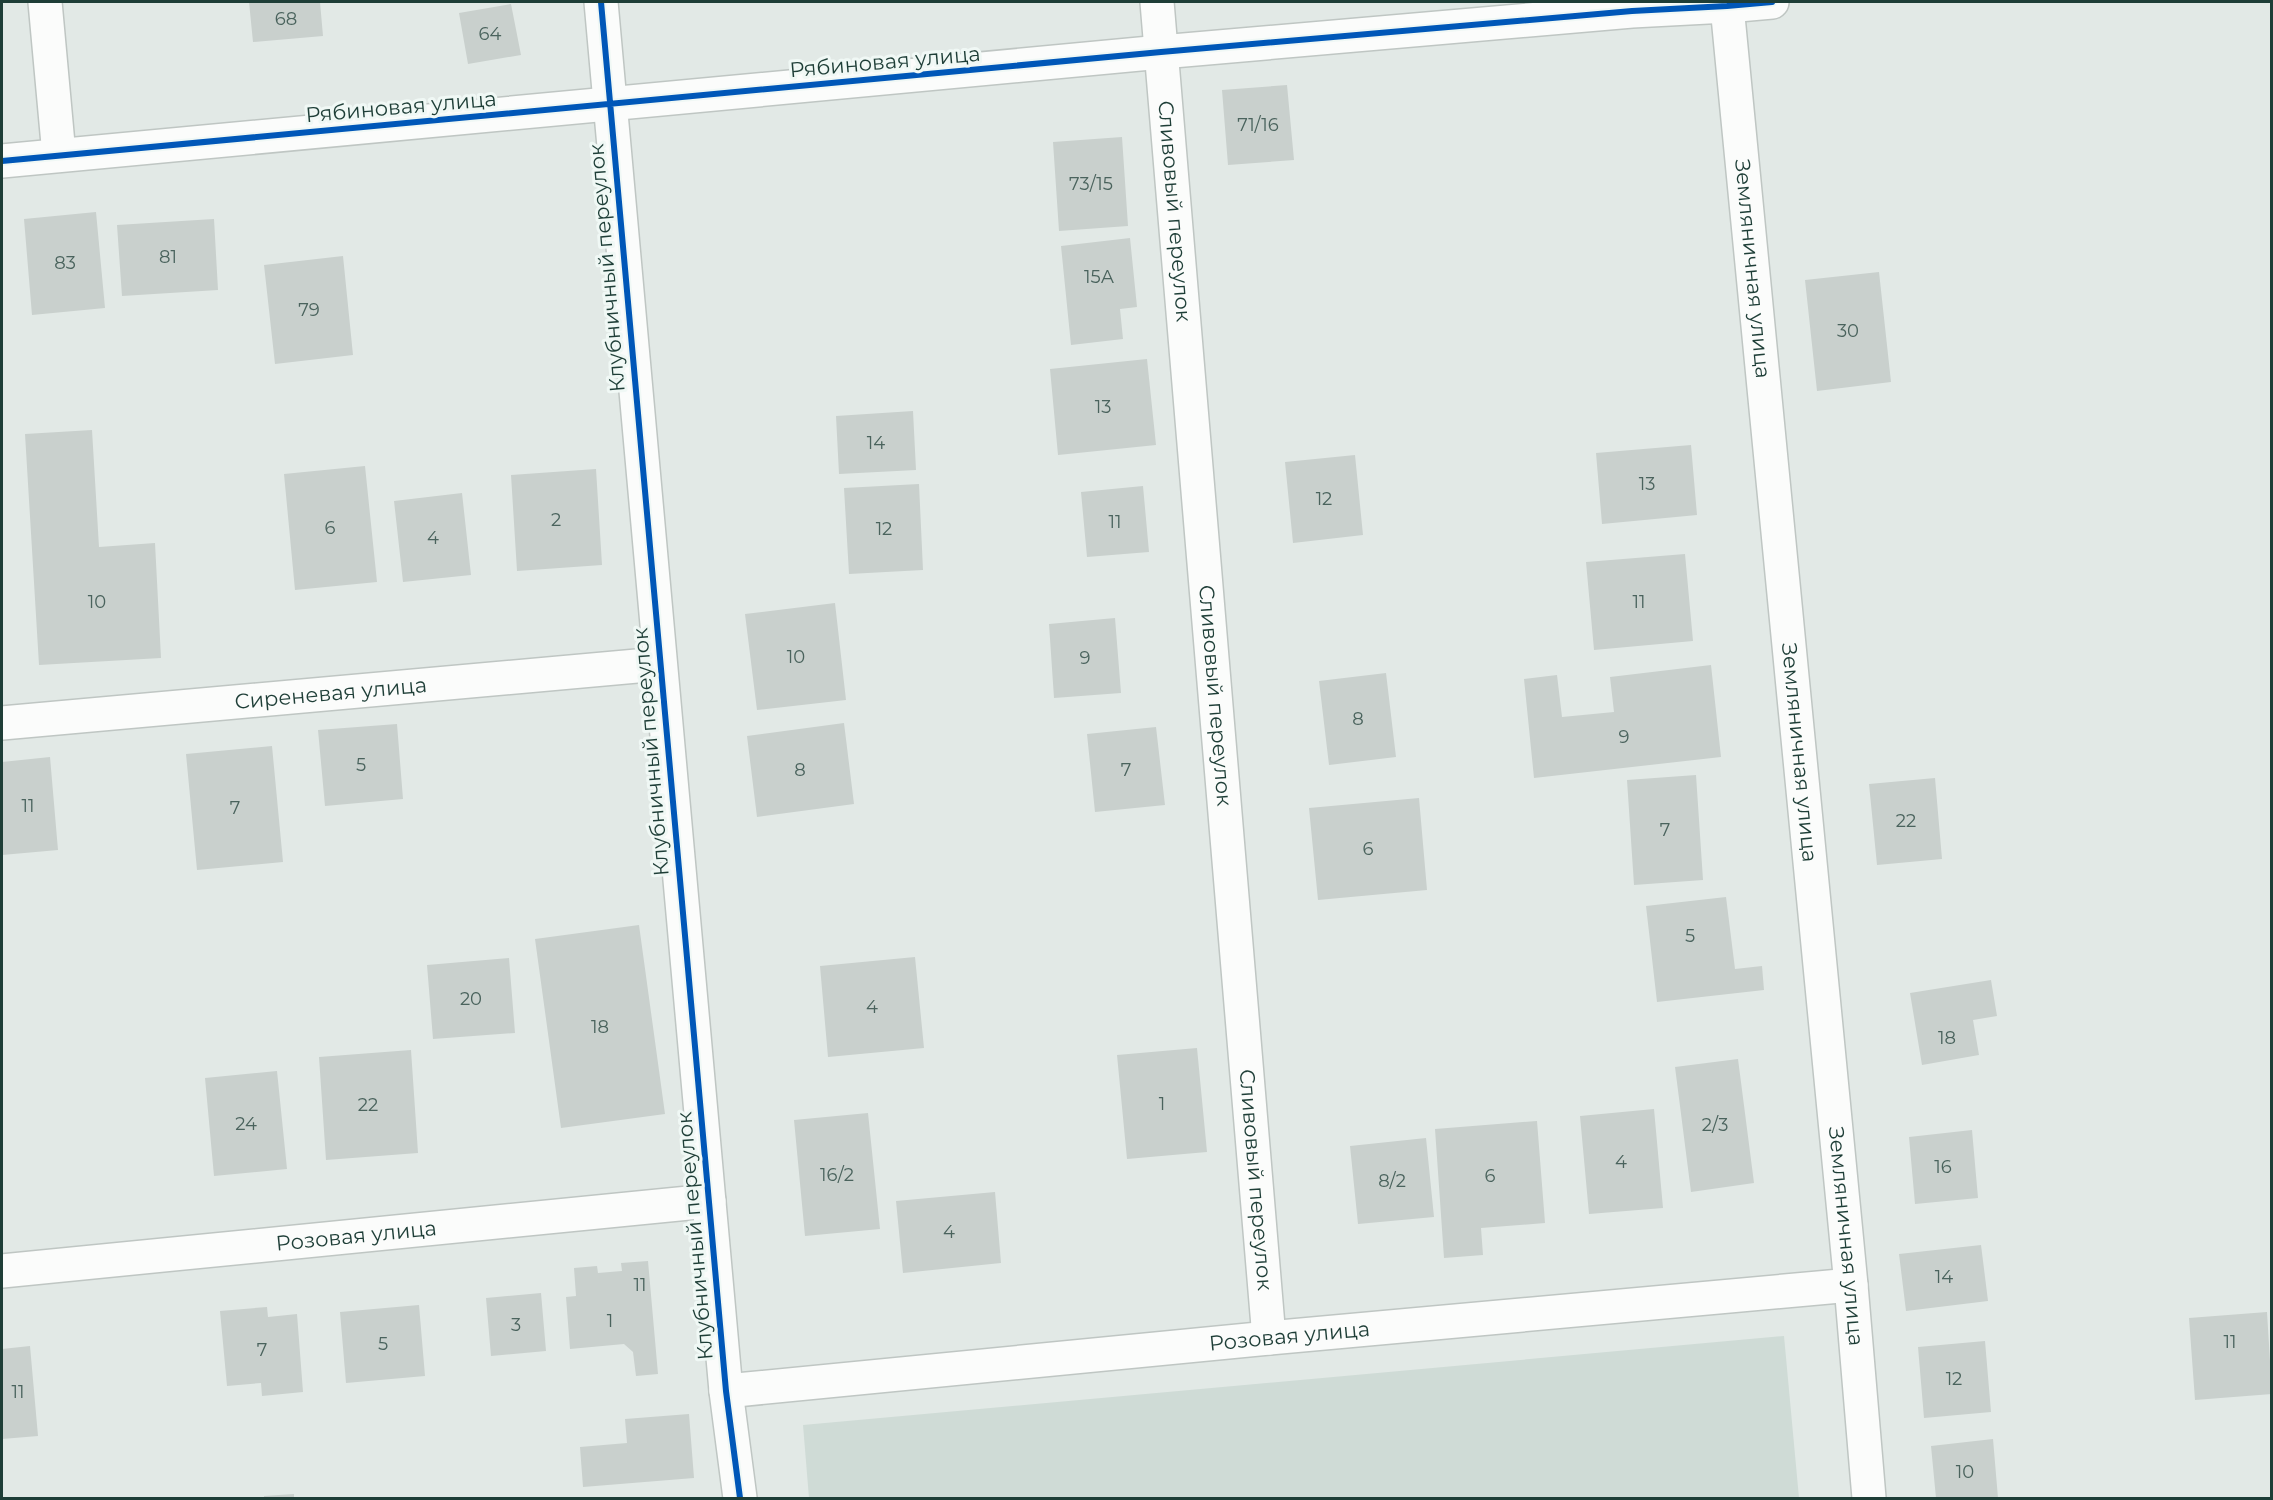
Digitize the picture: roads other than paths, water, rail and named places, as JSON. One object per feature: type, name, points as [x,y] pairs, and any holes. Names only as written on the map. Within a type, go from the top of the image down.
[{"type":"street","points":[[45,2],[59,155]]},
{"type":"street","name":"Клубничный переулок","points":[[601,2],[726,1390],[740,1498]]},
{"type":"street","name":"Сливовый переулок","points":[[1157,2],[1269,1338]]},
{"type":"street","name":"Рябиновая улица","points":[[2,161],[1161,52],[1632,11],[1772,2]]},
{"type":"street","name":"Земляничная улица","points":[[1727,6],[1851,1285],[1869,1498]]},
{"type":"street","name":"Сиреневая улица","points":[[2,723],[659,664]]},
{"type":"street","name":"Розовая улица","points":[[2,1271],[709,1202]]},
{"type":"street","name":"Розовая улица","points":[[726,1390],[1851,1285]]}]
